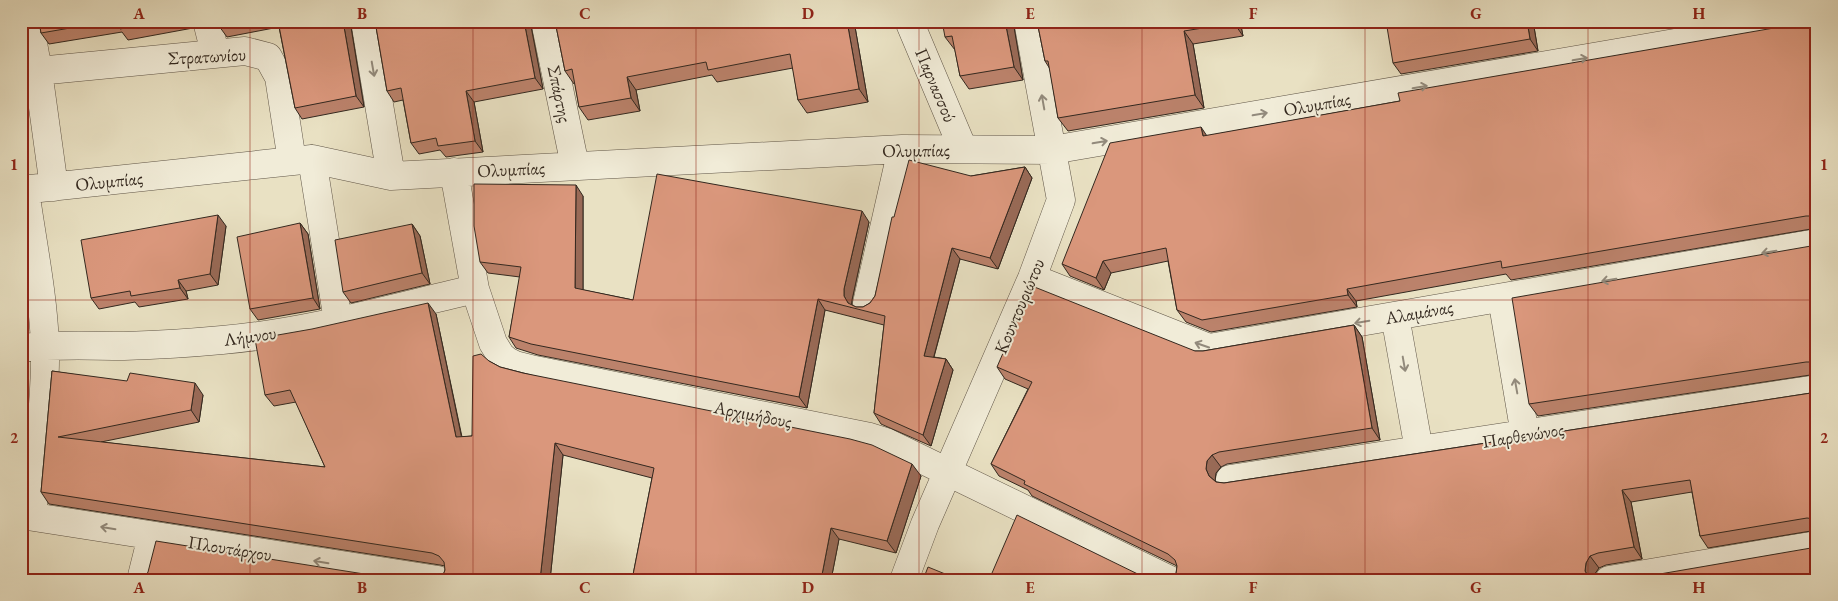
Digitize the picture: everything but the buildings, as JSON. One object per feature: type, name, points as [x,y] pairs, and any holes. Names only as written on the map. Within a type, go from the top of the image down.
[{"type":"street","points":[[29,21],[54,188]]},
{"type":"street","points":[[207,21],[215,53]]},
{"type":"street","points":[[364,21],[391,176]]},
{"type":"street","name":"Σπάρτης","points":[[545,21],[574,166]]},
{"type":"street","name":"Παρνασσού","points":[[909,21],[963,149]]},
{"type":"street","name":"Κουντουριώτου","points":[[904,580],[925,524],[1032,278],[1061,200],[1028,21]]},
{"type":"street","name":"Ολυμπίας","points":[[23,190],[302,160],[391,176],[902,149],[1052,150],[1803,21]]},
{"type":"street","name":"Στρατωνίου","points":[[38,71],[245,51],[268,58],[279,77],[302,160],[338,321]]},
{"type":"street","points":[[867,303],[902,149]]},
{"type":"street","name":"Αρχιμήδους","points":[[454,172],[475,289],[496,349],[501,356],[515,365],[870,438],[906,450],[1170,580]]},
{"type":"street","points":[[23,190],[43,323],[33,347],[43,392],[26,515]]},
{"type":"street","name":"Αλαμάνας","points":[[1032,278],[1209,348],[1817,243]]},
{"type":"street","name":"Λήμνου","points":[[33,347],[125,346],[224,340],[338,321],[475,289]]},
{"type":"street","points":[[1502,298],[1525,434]]},
{"type":"street","points":[[1395,316],[1419,450]]},
{"type":"street","name":"Παρθενώνος","points":[[1230,480],[1817,389]]},
{"type":"street","name":"Πλουτάρχου","points":[[26,515],[438,580]]},
{"type":"street","points":[[141,580],[152,536]]},
{"type":"street","points":[[1609,580],[1817,545]]}]
